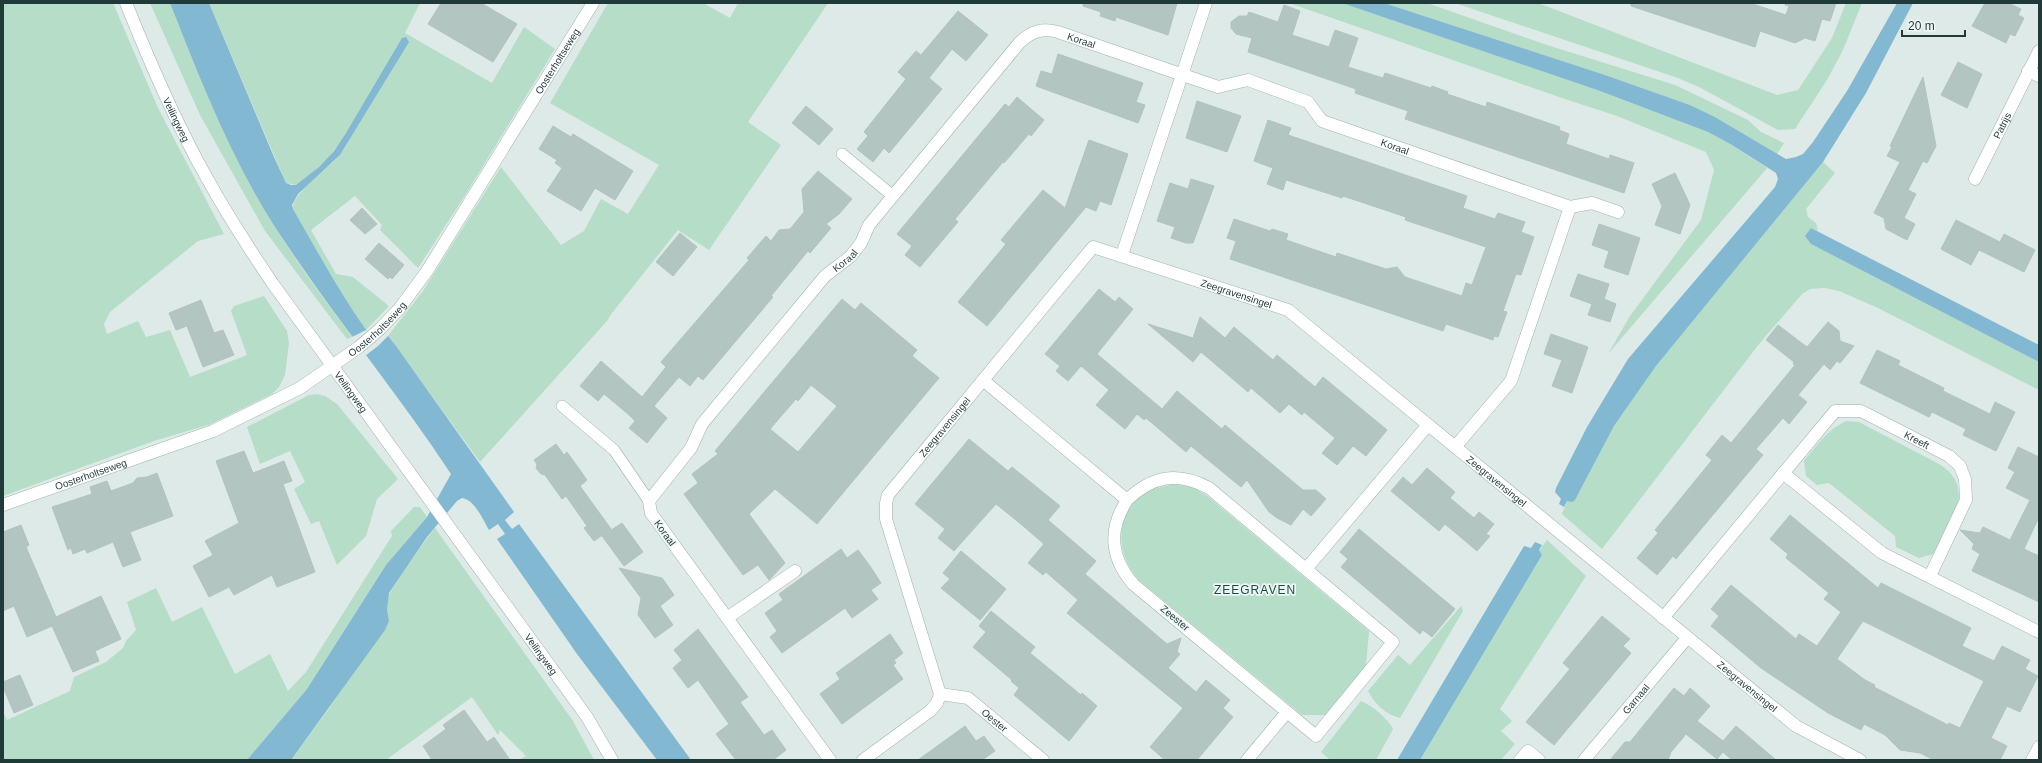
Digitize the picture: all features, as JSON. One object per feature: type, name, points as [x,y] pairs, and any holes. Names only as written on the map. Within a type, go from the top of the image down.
[{"type":"street","name":"Veilingweg","points":[[126,3],[173,110],[207,180],[272,284],[332,364],[447,526],[587,717],[612,760]]},
{"type":"street","name":"Oosterholtseweg","points":[[3,505],[213,431],[300,388],[371,337],[399,309],[427,271],[593,3]]},
{"type":"street","points":[[1122,255],[1206,3]]},
{"type":"street","name":"Koraal","points":[[830,760],[651,513],[649,501],[691,448],[702,424],[825,276],[851,256],[861,243],[869,225],[1020,42],[1033,32],[1043,29],[1058,32],[1218,87],[1248,80],[1308,102],[1322,121],[1570,207]]},
{"type":"street","name":"Patrijs","points":[[1975,179],[2034,73],[2039,51]]},
{"type":"street","points":[[1455,446],[1511,381],[1570,207],[1592,202],[1618,212]]},
{"type":"street","name":"Zeegravensingel","points":[[940,694],[886,519],[886,503],[892,489],[984,381],[1093,247],[1122,255],[1288,310],[1796,726],[1860,760]]},
{"type":"street","points":[[984,381],[1127,500]]},
{"type":"street","name":"Kreeft","points":[[1664,618],[1835,411],[1861,411],[1949,456],[1960,466],[1965,479],[1966,500],[1930,576]]},
{"type":"street","points":[[1306,569],[1428,425]]},
{"type":"street","points":[[1783,473],[1882,553],[2039,632]]},
{"type":"street","name":"Zeester","points":[[1173,477],[1198,482],[1209,488],[1393,642],[1316,736],[1133,584],[1118,562],[1114,536],[1116,522],[1127,500],[1138,490],[1160,479],[1173,477]]},
{"type":"street","points":[[727,618],[795,571]]},
{"type":"street","name":"Garnaal","points":[[1584,760],[1687,638]]},
{"type":"street","points":[[863,760],[930,711],[937,703],[940,694]]},
{"type":"street","name":"Oester","points":[[940,694],[968,698],[1043,760]]},
{"type":"street","points":[[1247,760],[1286,712]]},
{"type":"street","points":[[2032,760],[2039,747]]},
{"type":"street","points":[[1520,760],[1528,751],[1539,760]]},
{"type":"lane","points":[[842,154],[893,196]]},
{"type":"lane","points":[[562,406],[614,450],[649,501]]},
{"type":"green space","points":[[3,3],[113,3],[158,108],[224,234],[198,241],[110,312],[104,324],[107,334],[138,321],[146,337],[170,330],[190,377],[247,355],[231,311],[234,306],[264,296],[287,331],[289,343],[285,375],[279,387],[272,394],[211,424],[154,441],[3,496]]},
{"type":"green space","points":[[150,3],[170,3],[193,60],[244,171],[292,254],[352,337],[347,339],[265,231],[200,115]]},
{"type":"green space","points":[[209,3],[420,3],[405,33],[492,83],[524,27],[555,49],[464,197],[418,268],[380,230],[382,225],[355,196],[311,230],[336,274],[353,277],[389,306],[366,330],[345,301],[293,209],[294,203],[298,196],[339,156],[350,138],[346,133],[324,162],[296,185],[286,183]]},
{"type":"green space","points":[[608,3],[703,3],[730,18],[738,3],[828,3],[748,122],[781,145],[709,250],[678,230],[607,321],[480,462],[388,336],[423,291],[501,167],[561,245],[584,231],[601,199],[628,214],[659,165],[550,103]]},
{"type":"green space","points":[[1289,3],[1342,3],[1493,54],[1600,91],[1708,132],[1732,145],[1767,168],[1608,354],[1630,316],[1701,220],[1714,170],[1706,152],[1617,116]]},
{"type":"green space","points":[[1384,3],[1427,3],[1547,45],[1675,85],[1748,120],[1761,132],[1784,143],[1777,154],[1715,117],[1690,105],[1605,75]]},
{"type":"green space","points":[[1455,3],[1538,3],[1777,95],[1798,90],[1832,38],[1846,3],[1862,3],[1843,50],[1827,80],[1795,129],[1778,130],[1701,88],[1678,78]]},
{"type":"green space","points":[[1823,162],[1835,173],[1806,209],[1808,217],[1816,223],[1818,231],[1811,228],[1811,244],[2039,362],[2039,390],[1878,308],[1839,291],[1825,288],[1810,289],[1802,294],[1759,344],[1602,549],[1562,514],[1567,501],[1575,500],[1614,426],[1656,366]]},
{"type":"green space","points":[[317,394],[325,396],[337,404],[398,479],[377,499],[366,536],[337,565],[319,521],[311,524],[294,489],[305,482],[290,451],[260,464],[247,427],[309,395]]},
{"type":"green space","points":[[1846,421],[1859,422],[1939,464],[1951,474],[1957,484],[1959,496],[1957,507],[1933,554],[1919,558],[1896,547],[1895,536],[1829,483],[1817,485],[1806,476],[1804,461],[1828,433]]},
{"type":"green space","points":[[1173,484],[1193,487],[1206,495],[1369,631],[1366,666],[1326,715],[1302,715],[1140,581],[1132,571],[1122,548],[1121,536],[1126,513],[1133,503],[1146,492]]},
{"type":"green space","points":[[414,507],[420,507],[427,517],[386,565],[307,689],[247,760],[3,760],[3,712],[7,720],[70,691],[74,677],[106,662],[123,648],[126,641],[136,630],[127,602],[156,588],[172,622],[202,607],[235,674],[270,654],[288,691],[306,672],[392,536],[391,531]]},
{"type":"green space","points":[[435,528],[573,721],[594,760],[519,760],[526,756],[500,730],[498,735],[472,697],[386,760],[291,760],[328,710],[389,621],[387,600],[389,594]]},
{"type":"green space","points":[[1547,540],[1586,576],[1500,709],[1512,721],[1501,731],[1515,744],[1501,760],[1420,760],[1542,555],[1539,551]]},
{"type":"green space","points":[[1461,606],[1463,611],[1400,718],[1385,711],[1377,704],[1368,691],[1398,655],[1410,665]]},
{"type":"green space","points":[[1361,701],[1370,706],[1387,720],[1393,729],[1376,760],[1330,760],[1321,752]]},
{"type":"water","points":[[170,3],[209,3],[274,157],[286,183],[291,185],[296,185],[319,167],[334,151],[402,38],[406,37],[409,42],[340,155],[298,194],[292,205],[293,209],[333,279],[366,330],[378,346],[388,336],[396,346],[514,512],[505,520],[512,529],[519,524],[691,760],[657,760],[577,654],[497,539],[505,534],[498,524],[489,530],[475,506],[471,502],[462,498],[457,501],[427,537],[389,593],[387,609],[389,621],[385,630],[291,760],[247,760],[307,689],[386,565],[427,517],[451,474],[430,442],[296,259],[259,201],[217,118]]},
{"type":"water","points":[[1342,3],[1384,3],[1605,75],[1690,105],[1715,117],[1786,159],[1803,154],[1813,142],[1847,91],[1897,3],[1913,3],[1866,93],[1823,162],[1656,366],[1614,426],[1575,500],[1572,502],[1567,501],[1564,507],[1559,504],[1561,499],[1555,492],[1556,488],[1587,427],[1628,359],[1775,187],[1778,179],[1776,173],[1732,145],[1708,132],[1600,91]]},
{"type":"water","points":[[1811,228],[2039,345],[2039,362],[1811,244],[1805,236]]},
{"type":"water","points":[[1535,542],[1542,545],[1539,550],[1542,555],[1420,760],[1397,760],[1524,546],[1531,548]]},
{"type":"pier","points":[[366,330],[378,346],[365,356],[352,337]]},
{"type":"building","points":[[441,3],[481,3],[517,24],[493,62],[428,24]]},
{"type":"building","points":[[1083,3],[1177,3],[1168,35],[1116,17],[1115,21],[1100,16],[1101,12],[1083,6]]},
{"type":"building","points":[[1631,3],[1750,3],[1786,15],[1789,6],[1785,5],[1785,3],[1836,3],[1830,21],[1822,19],[1815,41],[1805,38],[1795,43],[1760,31],[1755,47],[1631,6]]},
{"type":"building","points":[[1985,3],[2008,3],[2021,9],[2018,15],[2024,18],[2015,36],[2010,34],[2006,43],[1972,26]]},
{"type":"building","points":[[1284,5],[1300,11],[1292,35],[1329,47],[1335,30],[1358,38],[1348,67],[1383,78],[1385,73],[1431,88],[1432,86],[1448,92],[1447,94],[1486,107],[1487,102],[1560,127],[1559,130],[1569,134],[1566,144],[1609,159],[1610,155],[1634,163],[1624,193],[1405,119],[1408,111],[1355,93],[1356,89],[1248,52],[1252,38],[1236,34],[1231,28],[1231,22],[1239,16],[1247,16],[1249,12],[1278,22]]},
{"type":"building","points":[[958,11],[988,35],[966,61],[952,49],[929,78],[942,89],[889,153],[884,148],[873,162],[857,149],[868,136],[864,132],[906,79],[898,72],[916,51],[921,55]]},
{"type":"building","points":[[1058,54],[1143,83],[1136,102],[1145,105],[1138,123],[1036,86],[1041,71],[1052,74]]},
{"type":"building","points":[[1958,62],[1982,74],[1967,108],[1941,95]]},
{"type":"building","points":[[1923,77],[1936,146],[1927,163],[1923,161],[1908,190],[1916,194],[1904,218],[1915,224],[1907,240],[1886,229],[1884,218],[1874,213],[1900,162],[1887,156],[1892,147],[1890,146]]},
{"type":"building","points":[[1017,97],[1044,120],[1031,136],[1029,134],[1004,163],[1003,162],[955,219],[958,222],[920,267],[905,255],[912,246],[897,234],[1005,104],[1009,107]]},
{"type":"building","points":[[1197,101],[1241,116],[1227,152],[1186,138]]},
{"type":"building","points":[[806,106],[833,129],[819,145],[792,123]]},
{"type":"building","points":[[1268,120],[1291,128],[1288,135],[1467,196],[1463,208],[1495,219],[1498,213],[1525,222],[1521,232],[1534,237],[1521,275],[1516,274],[1503,311],[1507,312],[1498,337],[1494,336],[1493,340],[1446,324],[1443,331],[1230,259],[1236,241],[1227,238],[1234,219],[1270,231],[1272,229],[1288,234],[1286,240],[1336,257],[1337,253],[1386,269],[1397,267],[1405,277],[1462,296],[1466,283],[1472,285],[1486,247],[1405,220],[1406,217],[1343,196],[1342,198],[1286,180],[1283,190],[1267,184],[1273,168],[1254,161]]},
{"type":"building","points":[[553,126],[571,137],[573,134],[633,171],[615,200],[595,188],[581,211],[547,191],[562,168],[555,163],[557,160],[539,149]]},
{"type":"building","points":[[1089,140],[1128,154],[1111,205],[1100,201],[1096,211],[1086,207],[987,326],[958,302],[1006,244],[1001,240],[1043,190],[1065,208]]},
{"type":"building","points":[[818,171],[852,199],[839,214],[826,224],[831,228],[810,253],[808,251],[771,296],[773,297],[703,380],[698,376],[690,386],[679,377],[654,406],[667,418],[647,443],[629,428],[635,421],[628,414],[604,394],[598,401],[580,386],[601,361],[642,397],[666,367],[661,362],[749,260],[747,258],[766,236],[771,241],[779,230],[790,229],[804,212],[802,189]]},
{"type":"building","points":[[1675,173],[1690,205],[1680,234],[1655,225],[1662,206],[1652,184]]},
{"type":"building","points":[[1191,179],[1214,186],[1193,243],[1186,243],[1171,238],[1175,227],[1157,221],[1170,183],[1188,189]]},
{"type":"building","points":[[362,208],[377,224],[365,234],[350,220]]},
{"type":"building","points":[[1956,220],[2000,242],[2004,234],[2035,250],[2024,272],[1979,250],[1971,265],[1941,249]]},
{"type":"building","points":[[1599,224],[1640,238],[1628,275],[1604,267],[1609,251],[1592,245]]},
{"type":"building","points":[[680,233],[697,247],[673,276],[656,262]]},
{"type":"building","points":[[379,243],[404,265],[392,279],[390,277],[388,279],[365,259]]},
{"type":"building","points":[[1578,274],[1609,284],[1604,299],[1616,304],[1610,322],[1588,315],[1592,304],[1570,296]]},
{"type":"building","points":[[1099,289],[1115,302],[1119,297],[1133,309],[1097,354],[1162,409],[1177,391],[1222,429],[1225,425],[1303,490],[1316,490],[1326,499],[1311,516],[1303,509],[1291,525],[1277,518],[1269,512],[1247,480],[1241,487],[1191,446],[1186,452],[1146,418],[1144,420],[1137,414],[1125,429],[1096,405],[1109,390],[1081,366],[1068,381],[1056,371],[1060,366],[1045,354]]},
{"type":"building","points":[[842,299],[855,310],[861,303],[917,350],[912,356],[939,378],[817,524],[775,489],[749,514],[785,563],[769,580],[758,565],[743,575],[684,494],[698,483],[692,474],[718,454],[715,451]],"holes":[[[811,385],[837,406],[798,452],[770,429],[796,399],[798,401]]]},
{"type":"building","points":[[201,300],[214,333],[223,330],[234,355],[203,367],[187,326],[176,330],[169,313]]},
{"type":"building","points":[[1200,317],[1225,338],[1234,327],[1273,360],[1277,355],[1315,387],[1323,377],[1387,430],[1366,456],[1353,446],[1337,465],[1322,453],[1335,438],[1304,412],[1302,415],[1289,404],[1280,413],[1251,388],[1248,392],[1201,352],[1193,362],[1148,324],[1193,338]]},
{"type":"building","points":[[1828,322],[1839,331],[1840,341],[1854,346],[1840,363],[1837,361],[1830,370],[1824,364],[1798,395],[1807,402],[1789,424],[1783,418],[1756,449],[1763,455],[1676,559],[1673,556],[1657,575],[1637,558],[1658,533],[1655,530],[1712,460],[1706,455],[1722,435],[1731,443],[1795,365],[1793,364],[1794,362],[1766,340],[1778,325],[1807,347]]},
{"type":"building","points":[[1551,334],[1588,347],[1572,393],[1552,386],[1562,360],[1544,354]]},
{"type":"building","points":[[1877,350],[1900,361],[1898,365],[1944,388],[1943,391],[1990,414],[1995,402],[2015,412],[1996,451],[1963,435],[1966,429],[1932,412],[1929,417],[1860,383]]},
{"type":"building","points":[[969,439],[1008,471],[1012,467],[1060,506],[1048,520],[1096,561],[1085,574],[1167,644],[1181,638],[1177,652],[1180,654],[1168,668],[1196,692],[1206,680],[1230,700],[1223,708],[1233,717],[1197,760],[1165,760],[1150,747],[1183,708],[1067,613],[1078,600],[1046,572],[1043,575],[1028,563],[1044,544],[1022,525],[996,504],[954,551],[938,538],[945,529],[915,504]]},
{"type":"building","points":[[556,444],[564,455],[567,452],[587,480],[580,486],[611,529],[594,541],[584,528],[587,526],[566,496],[562,499],[545,475],[541,474],[536,468],[537,464],[534,460]]},
{"type":"building","points":[[2018,447],[2039,457],[2039,517],[2024,549],[2039,556],[2039,602],[1972,571],[1980,554],[1972,549],[1974,544],[1960,530],[1980,533],[1983,527],[2010,540],[2030,500],[2006,488],[2015,472],[2008,468]]},
{"type":"building","points":[[244,451],[253,473],[284,461],[292,481],[283,484],[315,572],[277,587],[272,575],[234,595],[229,587],[209,597],[193,566],[213,555],[205,541],[239,523],[216,461]]},
{"type":"building","points":[[1427,468],[1455,492],[1450,498],[1474,518],[1479,512],[1494,524],[1486,534],[1490,536],[1477,551],[1445,524],[1439,531],[1391,491],[1403,477],[1412,485]]},
{"type":"building","points":[[157,473],[173,516],[130,532],[141,560],[123,567],[113,542],[87,553],[85,549],[73,554],[71,548],[68,550],[52,507],[92,494],[90,487],[107,481],[111,491],[133,483],[137,478],[147,477]]},
{"type":"building","points":[[1790,515],[1878,588],[1881,583],[1971,628],[1962,646],[1994,661],[2002,646],[2030,660],[2025,669],[2038,676],[2020,712],[2007,706],[1991,738],[2007,746],[2000,760],[1934,760],[1920,753],[1900,750],[1885,735],[1864,724],[1861,730],[1828,713],[1761,668],[1711,626],[1719,616],[1711,609],[1731,585],[1796,639],[1799,634],[1817,646],[1841,612],[1824,599],[1829,593],[1786,558],[1788,554],[1770,539]],"holes":[[[1863,621],[1984,681],[1960,728],[1949,723],[1948,725],[1874,687],[1875,685],[1865,680],[1837,659]]]},
{"type":"building","points":[[622,523],[643,552],[624,566],[602,536]]},
{"type":"building","points":[[21,525],[29,545],[26,547],[56,617],[101,596],[121,639],[95,651],[99,661],[73,672],[52,626],[27,637],[14,606],[3,611],[3,532]]},
{"type":"building","points":[[1359,529],[1455,609],[1432,637],[1423,630],[1420,634],[1341,567],[1348,559],[1340,552]]},
{"type":"building","points":[[841,549],[847,558],[858,550],[870,566],[881,583],[871,590],[878,599],[852,618],[845,608],[782,653],[770,637],[777,631],[765,613],[783,600],[779,594]]},
{"type":"building","points":[[961,551],[1006,589],[980,620],[941,588],[950,579],[943,573]]},
{"type":"building","points":[[619,568],[662,578],[674,595],[660,606],[673,625],[655,638],[638,615],[641,598]]},
{"type":"building","points":[[991,611],[1035,647],[1030,653],[1081,695],[1082,693],[1097,706],[1069,741],[1014,695],[1019,688],[1011,681],[1012,680],[973,647],[986,632],[979,626]]},
{"type":"building","points":[[1602,616],[1630,639],[1623,646],[1631,653],[1554,745],[1526,722],[1570,669],[1563,663]]},
{"type":"building","points":[[698,629],[748,697],[740,702],[764,735],[772,730],[786,750],[773,760],[736,760],[716,734],[729,724],[698,680],[688,688],[673,668],[682,660],[674,650]]},
{"type":"building","points":[[890,634],[903,653],[894,660],[896,663],[893,665],[903,679],[842,724],[820,694],[840,679],[836,673]]},
{"type":"building","points":[[20,675],[33,705],[14,713],[3,687],[3,682]]},
{"type":"building","points":[[1674,688],[1684,696],[1690,688],[1710,706],[1697,721],[1723,741],[1736,726],[1776,760],[1732,760],[1723,752],[1717,759],[1686,734],[1671,752],[1668,760],[1610,760],[1625,742],[1630,742]]},
{"type":"building","points":[[464,710],[487,742],[494,737],[510,760],[432,760],[423,746],[446,729],[443,725]]},
{"type":"building","points":[[965,726],[976,741],[984,736],[995,751],[982,760],[918,760]]},
{"type":"district","name":"ZEEGRAVEN","points":[[1255,590]]}]
